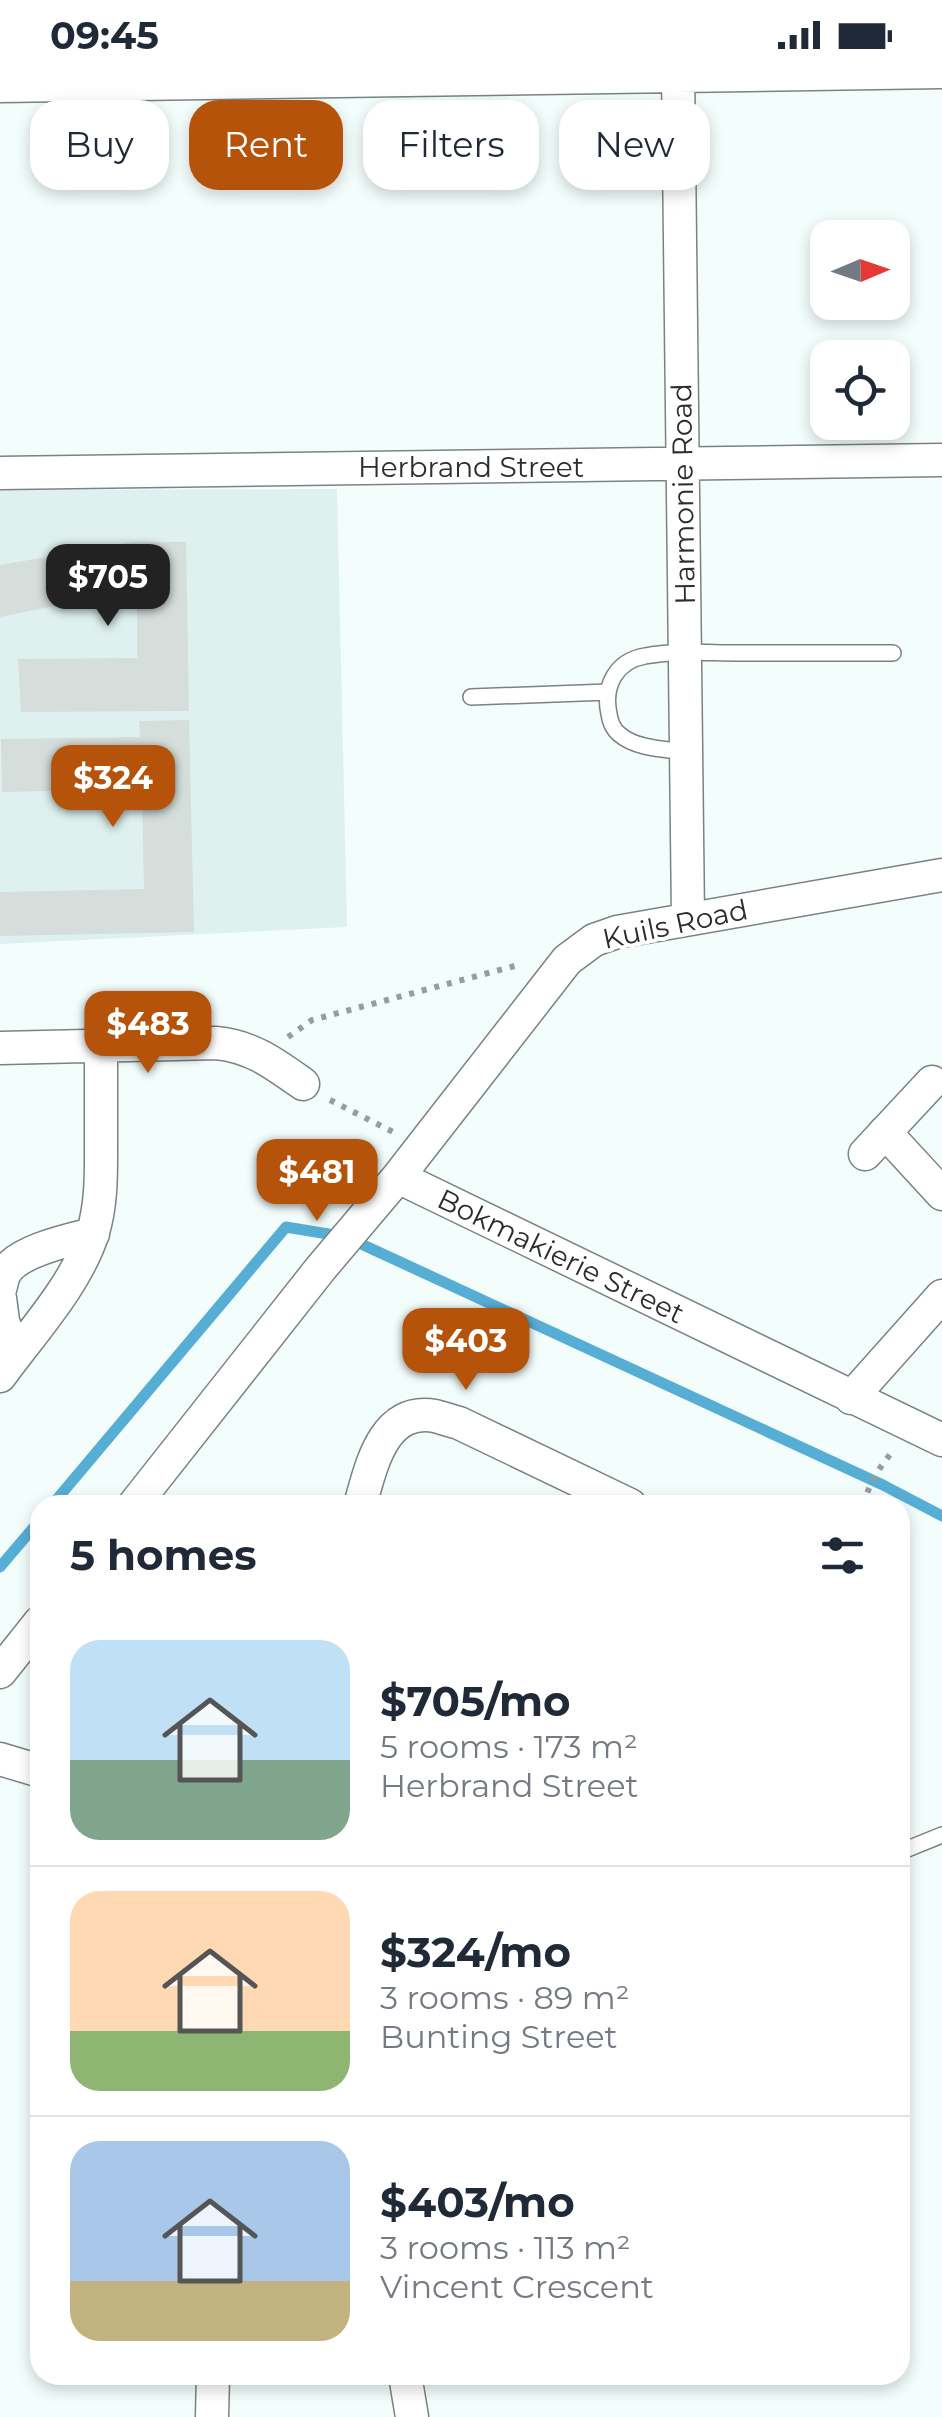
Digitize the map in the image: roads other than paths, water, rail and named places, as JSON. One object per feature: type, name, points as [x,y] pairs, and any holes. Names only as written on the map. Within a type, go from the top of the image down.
[{"type":"street","points":[[0,86],[357,75],[942,72]]},
{"type":"street","name":"Harmonie Road","points":[[678,73],[688,918]]},
{"type":"street","name":"Herbrand Street","points":[[0,473],[942,460]]},
{"type":"street","name":"Kuils Road","points":[[398,1177],[567,960],[594,940],[688,918],[942,875]]},
{"type":"street","points":[[0,1048],[216,1042],[263,1056],[303,1084]]},
{"type":"street","points":[[8,1365],[62,1292],[93,1234],[101,1178],[101,1046]]},
{"type":"street","points":[[932,1082],[875,1143],[942,1194]]},
{"type":"street","points":[[142,1495],[398,1177]]},
{"type":"street","name":"Bokmakierie Street","points":[[398,1177],[942,1440]]},
{"type":"street","points":[[0,1289],[6,1272],[18,1260],[93,1234]]},
{"type":"street","points":[[852,1398],[942,1296]]},
{"type":"street","points":[[0,1298],[8,1365]]},
{"type":"street","points":[[363,1495],[376,1452],[386,1434],[405,1421],[434,1416],[459,1423],[609,1495]]},
{"type":"street","points":[[0,1672],[30,1634]]},
{"type":"street","points":[[0,1759],[30,1768]]},
{"type":"street","points":[[212,2417],[213,2385]]},
{"type":"street","points":[[407,2385],[412,2417]]},
{"type":"lane","points":[[686,752],[649,747],[618,734],[611,723],[608,692],[613,675],[626,662],[644,656],[684,653],[893,653]]},
{"type":"lane","points":[[471,696],[608,692]]},
{"type":"lane","points":[[910,1848],[942,1835]]},
{"type":"waterway","points":[[60,1495],[286,1227],[346,1237],[902,1495]]},
{"type":"waterway","points":[[910,1499],[942,1516]]},
{"type":"waterway","points":[[0,1567],[30,1532]]}]
